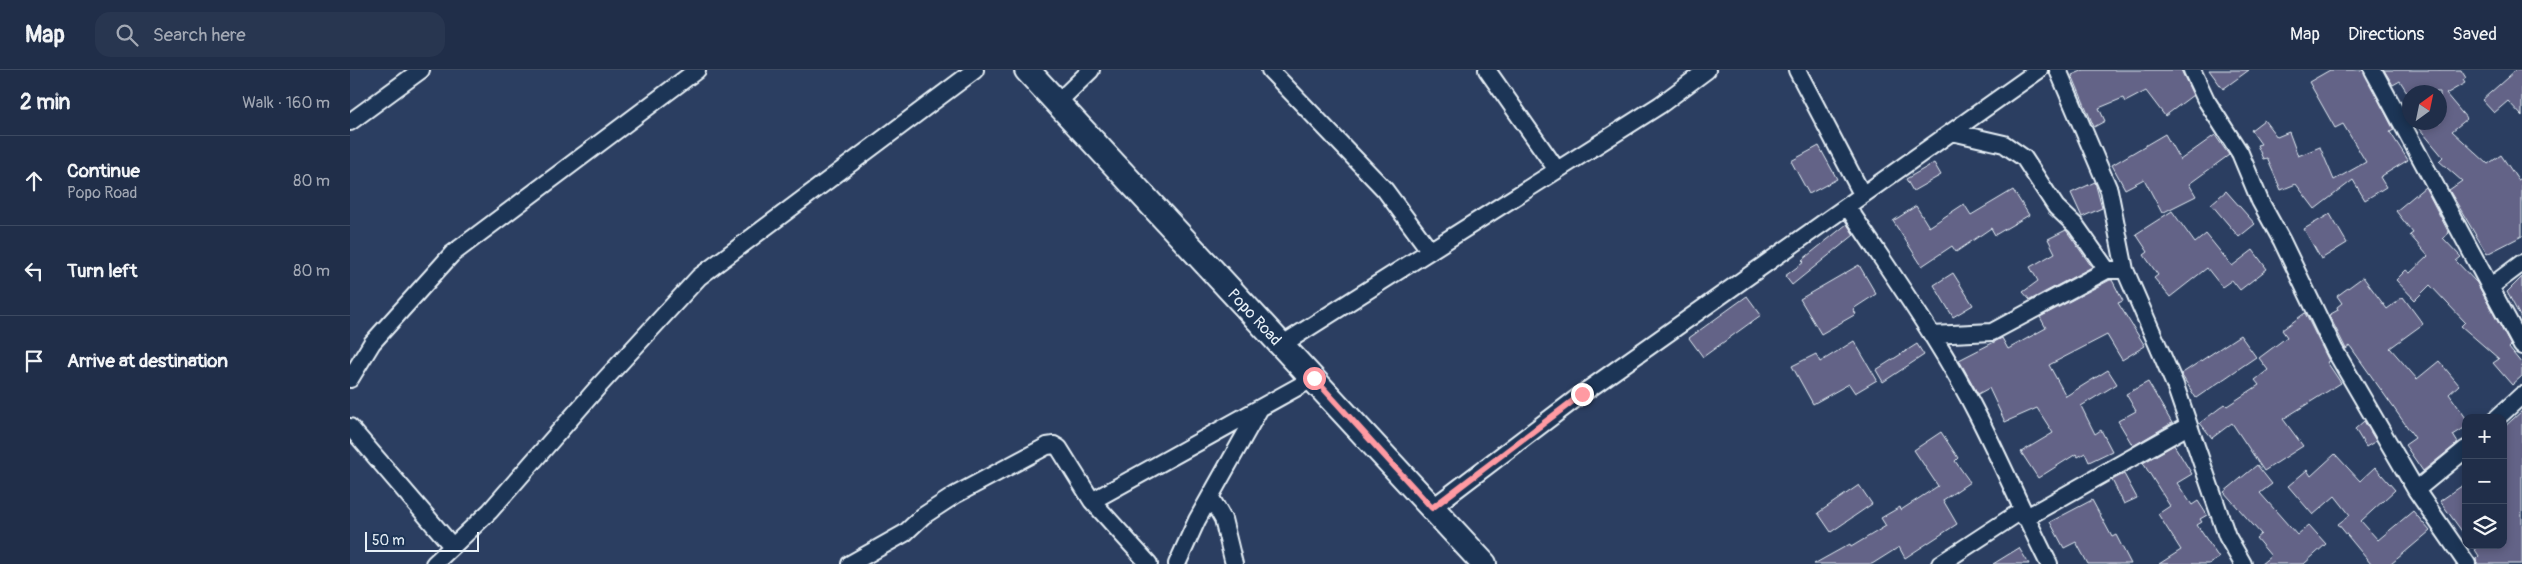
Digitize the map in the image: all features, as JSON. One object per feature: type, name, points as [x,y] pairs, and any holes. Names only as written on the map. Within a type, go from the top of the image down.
[{"type":"main road","name":"Popo Road","points":[[1027,70],[1314,378],[1484,564]]},
{"type":"street","points":[[350,122],[421,70]]},
{"type":"street","points":[[350,380],[372,342],[452,254],[697,70]]},
{"type":"street","points":[[434,564],[490,511],[598,387],[699,277],[975,70]]},
{"type":"street","points":[[1057,103],[1091,70]]},
{"type":"street","points":[[1270,70],[1385,190],[1430,251]]},
{"type":"street","points":[[1487,70],[1557,170]]},
{"type":"street","points":[[1282,344],[1660,104],[1707,70]]},
{"type":"street","points":[[1797,70],[1862,194]]},
{"type":"street","points":[[1432,508],[1582,394],[2039,70]]},
{"type":"street","points":[[2058,70],[2109,190],[2125,270],[2175,385],[2227,536],[2243,564]]},
{"type":"street","points":[[2192,70],[2206,100],[2240,153],[2260,201],[2282,241],[2334,349],[2416,490],[2468,564]]},
{"type":"street","points":[[2373,70],[2522,346]]},
{"type":"street","points":[[1952,132],[2004,144],[2024,158],[2056,207],[2076,226],[2107,270]]},
{"type":"street","points":[[1847,206],[1932,335],[1978,416],[2023,514],[2049,564]]},
{"type":"street","points":[[2490,287],[2522,263]]},
{"type":"street","points":[[1932,335],[1992,332],[2107,270],[2125,270]]},
{"type":"street","points":[[1092,501],[1314,378]]},
{"type":"street","points":[[2501,414],[2522,395]]},
{"type":"street","points":[[1177,564],[1197,520],[1260,408]]},
{"type":"street","points":[[1940,564],[2023,514],[2188,426]]},
{"type":"street","points":[[350,427],[452,546]]},
{"type":"street","points":[[859,562],[905,533],[922,516],[955,495],[1047,446],[1054,445],[1059,448],[1092,501],[1149,564]]},
{"type":"street","points":[[2416,490],[2462,452]]},
{"type":"street","points":[[1211,498],[1223,519],[1234,564]]},
{"type":"building","points":[[2084,70],[2181,70],[2193,95],[2165,116],[2146,91],[2125,102],[2123,98],[2099,108],[2105,121],[2094,127],[2072,75]]},
{"type":"building","points":[[2209,70],[2249,70],[2223,89]]},
{"type":"building","points":[[2330,70],[2363,70],[2394,130],[2390,132],[2408,160],[2380,177],[2386,187],[2365,200],[2353,180],[2315,209],[2296,184],[2281,190],[2267,158],[2263,159],[2257,145],[2261,144],[2251,130],[2264,120],[2277,137],[2289,132],[2298,156],[2320,147],[2334,180],[2366,162],[2343,124],[2335,128],[2309,82]]},
{"type":"building","points":[[2384,70],[2461,70],[2466,78],[2463,80],[2465,83],[2447,93],[2447,85],[2403,85],[2400,81],[2393,85]]},
{"type":"building","points":[[2516,70],[2522,70],[2522,116],[2508,101],[2494,113],[2482,100]]},
{"type":"building","points":[[2447,95],[2467,119],[2452,131],[2488,164],[2501,155],[2518,180],[2522,178],[2522,236],[2487,254],[2449,190],[2462,181],[2439,161],[2443,157],[2421,130],[2447,130]]},
{"type":"building","points":[[2165,134],[2180,160],[2215,135],[2229,155],[2189,184],[2196,196],[2162,213],[2144,179],[2125,189],[2112,165]]},
{"type":"building","points":[[1819,146],[1837,179],[1809,194],[1791,161]]},
{"type":"building","points":[[1934,163],[1941,175],[1913,191],[1906,179]]},
{"type":"building","points":[[2095,182],[2102,208],[2082,217],[2071,193]]},
{"type":"building","points":[[2425,187],[2449,233],[2443,238],[2461,257],[2456,261],[2477,283],[2511,346],[2509,348],[2522,364],[2522,376],[2512,385],[2493,363],[2499,359],[2461,326],[2465,322],[2430,285],[2415,300],[2396,280],[2406,270],[2410,273],[2428,256],[2410,235],[2413,233],[2396,211]]},
{"type":"building","points":[[2013,190],[2029,215],[1995,235],[1991,228],[1956,252],[1952,246],[1922,266],[1893,221],[1916,206],[1929,227],[1964,204],[1971,215]]},
{"type":"building","points":[[2226,191],[2255,224],[2239,237],[2211,204]]},
{"type":"building","points":[[2172,211],[2195,243],[2206,234],[2232,266],[2253,250],[2267,269],[2240,290],[2232,280],[2222,287],[2207,268],[2170,297],[2154,278],[2158,275],[2144,255],[2148,252],[2136,234]]},
{"type":"building","points":[[2330,214],[2347,243],[2321,259],[2304,229]]},
{"type":"building","points":[[1847,224],[1854,235],[1792,285],[1785,276]]},
{"type":"building","points":[[2066,230],[2092,267],[2030,300],[2023,292],[2038,281],[2030,267],[2055,253],[2048,239]]},
{"type":"building","points":[[1859,265],[1876,294],[1853,309],[1856,314],[1821,334],[1800,299]]},
{"type":"building","points":[[1953,273],[1973,305],[1953,317],[1934,285]]},
{"type":"building","points":[[2363,277],[2387,309],[2403,297],[2423,324],[2390,348],[2417,379],[2439,361],[2459,385],[2449,394],[2463,414],[2462,429],[2453,435],[2458,443],[2423,471],[2405,445],[2415,438],[2350,346],[2346,349],[2329,315],[2338,310],[2337,307],[2342,303],[2337,296]]},
{"type":"building","points":[[2522,277],[2522,320],[2507,292]]},
{"type":"building","points":[[2112,280],[2123,301],[2118,303],[2145,346],[2122,360],[2107,335],[2049,365],[2066,396],[2108,370],[2117,384],[2081,406],[2095,434],[2101,430],[2112,451],[2089,462],[2085,453],[2078,457],[2076,454],[2038,478],[2021,452],[2053,433],[2037,408],[2005,422],[1989,388],[1978,394],[1959,360],[2002,338],[2008,349],[2046,328],[2040,317]]},
{"type":"building","points":[[1747,296],[1761,315],[1703,357],[1689,338]]},
{"type":"building","points":[[2305,313],[2329,361],[2327,362],[2341,383],[2283,419],[2303,446],[2264,471],[2232,423],[2212,438],[2200,423],[2225,404],[2227,406],[2259,385],[2255,380],[2268,370],[2259,358],[2287,337],[2282,330]]},
{"type":"building","points":[[2240,335],[2256,357],[2196,398],[2181,374]]},
{"type":"building","points":[[1854,341],[1877,380],[1855,393],[1849,384],[1813,404],[1792,366],[1816,354],[1820,362]]},
{"type":"building","points":[[1917,344],[1924,355],[1883,382],[1876,370]]},
{"type":"building","points":[[2148,382],[2172,423],[2133,446],[2118,421],[2136,411],[2126,394]]},
{"type":"building","points":[[2522,411],[2522,564],[2477,564],[2476,559],[2479,556],[2475,549],[2507,549],[2507,424]]},
{"type":"building","points":[[2364,421],[2376,441],[2366,447],[2355,429]]},
{"type":"building","points":[[1941,432],[1958,458],[1955,461],[1970,482],[1943,500],[1957,524],[1905,558],[1899,547],[1872,564],[1814,564],[1850,544],[1851,547],[1886,526],[1881,518],[1900,507],[1901,510],[1938,486],[1914,450]]},
{"type":"building","points":[[2174,445],[2192,474],[2177,483],[2192,505],[2198,501],[2207,515],[2200,519],[2202,522],[2197,525],[2219,558],[2209,564],[2159,564],[2181,550],[2158,514],[2170,506],[2143,463]]},
{"type":"building","points":[[2335,454],[2360,481],[2375,467],[2395,490],[2361,521],[2378,540],[2413,511],[2430,531],[2391,564],[2371,564],[2338,524],[2350,515],[2335,496],[2313,515],[2288,486],[2307,470],[2311,476]]},
{"type":"building","points":[[2257,465],[2272,484],[2260,493],[2297,535],[2309,525],[2326,544],[2304,564],[2261,564],[2271,556],[2256,538],[2261,534],[2224,492]]},
{"type":"building","points":[[2124,474],[2137,498],[2124,504],[2112,480]]},
{"type":"building","points":[[1859,485],[1872,504],[1831,532],[1818,513]]},
{"type":"building","points":[[2462,486],[2462,531],[2440,501]]},
{"type":"building","points":[[2092,500],[2112,537],[2116,535],[2131,564],[2088,564],[2076,542],[2064,548],[2050,522]]},
{"type":"building","points":[[2019,548],[2029,564],[1993,564]]},
{"type":"route","points":[[1314,378],[1432,508],[1582,394]]}]
